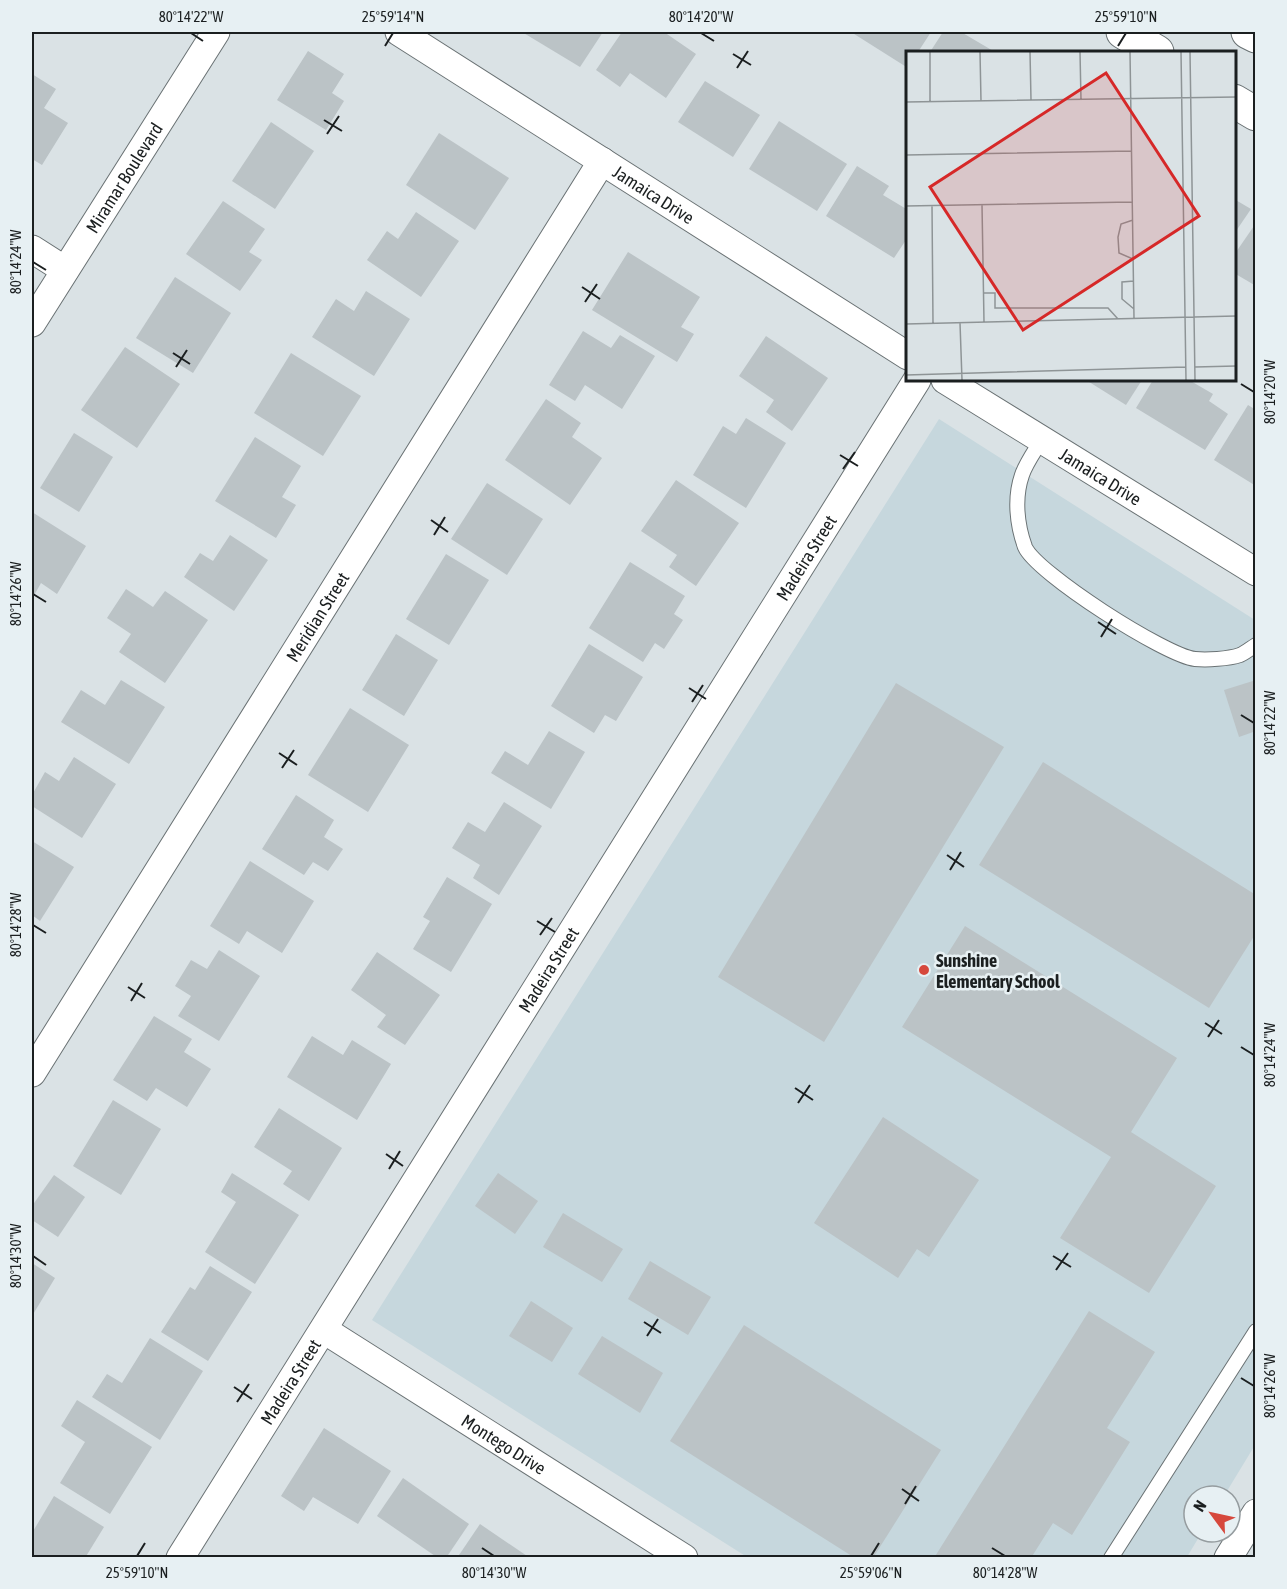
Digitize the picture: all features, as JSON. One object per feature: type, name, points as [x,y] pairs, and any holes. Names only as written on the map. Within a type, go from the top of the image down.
[{"type":"street","name":"Miramar Boulevard","points":[[32,323],[216,32]]},
{"type":"street","name":"Jamaica Drive","points":[[399,32],[906,355]]},
{"type":"street","points":[[1123,32],[1155,51]]},
{"type":"street","points":[[1248,32],[1256,36]]},
{"type":"street","points":[[1236,101],[1256,114]]},
{"type":"street","name":"Meridian Street","points":[[32,1073],[602,161]]},
{"type":"street","points":[[32,249],[65,270]]},
{"type":"street","name":"Madeira Street","points":[[180,1557],[916,381]]},
{"type":"street","name":"Jamaica Drive","points":[[947,381],[1256,572]]},
{"type":"street","name":"Montego Drive","points":[[324,1330],[684,1557]]},
{"type":"street","points":[[1228,1557],[1256,1513]]},
{"type":"lane","points":[[1042,439],[1022,473],[1018,491],[1018,525],[1026,550],[1053,576],[1089,602],[1174,653],[1195,659],[1219,657],[1241,654],[1256,645]]},
{"type":"lane","points":[[1111,1557],[1250,1354],[1256,1331]]},
{"type":"shaded area","name":"Sunshine Elementary School","points":[[939,419],[1255,620],[1255,1445],[1231,1484],[1182,1484],[1182,1544],[1195,1544],[1187,1557],[747,1557],[372,1320]]},
{"type":"building","points":[[522,32],[603,32],[580,67]]},
{"type":"building","points":[[622,32],[664,32],[696,54],[666,98],[630,73],[620,87],[596,70]]},
{"type":"building","points":[[851,32],[931,32],[919,51],[906,51],[906,67]]},
{"type":"building","points":[[943,32],[961,32],[993,51],[931,51]]},
{"type":"building","points":[[308,51],[344,74],[332,93],[344,101],[326,130],[277,100]]},
{"type":"building","points":[[32,74],[56,89],[44,108],[68,123],[42,165],[32,159]]},
{"type":"building","points":[[705,81],[760,115],[733,157],[678,122]]},
{"type":"building","points":[[779,121],[847,164],[817,211],[749,169]]},
{"type":"building","points":[[271,122],[314,151],[275,209],[232,181]]},
{"type":"building","points":[[439,133],[509,178],[475,230],[406,185]]},
{"type":"building","points":[[857,166],[889,186],[883,195],[906,209],[906,240],[894,258],[826,216]]},
{"type":"building","points":[[1236,200],[1251,209],[1236,231]]},
{"type":"building","points":[[223,201],[265,229],[249,252],[262,260],[240,291],[186,254]]},
{"type":"building","points":[[416,212],[459,241],[421,297],[367,260],[387,231],[398,239]]},
{"type":"building","points":[[1256,223],[1256,286],[1236,274],[1236,252]]},
{"type":"building","points":[[628,252],[700,297],[681,327],[694,334],[677,362],[592,310]]},
{"type":"building","points":[[175,277],[231,313],[193,373],[136,338]]},
{"type":"building","points":[[366,291],[410,319],[374,376],[312,337],[336,299],[354,311]]},
{"type":"building","points":[[583,331],[611,348],[620,335],[655,356],[622,409],[585,385],[575,401],[549,385]]},
{"type":"building","points":[[766,336],[828,378],[792,431],[766,412],[774,400],[739,376]]},
{"type":"building","points":[[125,347],[180,384],[137,448],[81,410]]},
{"type":"building","points":[[291,353],[361,396],[323,456],[254,413]]},
{"type":"building","points":[[1088,381],[1141,381],[1126,405]]},
{"type":"building","points":[[1152,381],[1191,381],[1213,394],[1209,401],[1228,414],[1205,450],[1136,408]]},
{"type":"building","points":[[546,399],[581,423],[572,437],[602,458],[570,505],[505,460]]},
{"type":"building","points":[[1248,405],[1256,410],[1256,486],[1214,460]]},
{"type":"building","points":[[746,418],[786,443],[746,508],[693,475],[723,426],[736,434]]},
{"type":"building","points":[[74,433],[113,457],[79,512],[40,488]]},
{"type":"building","points":[[255,437],[301,466],[282,497],[296,505],[276,538],[215,501]]},
{"type":"building","points":[[676,480],[739,523],[696,586],[669,567],[677,555],[641,531]]},
{"type":"building","points":[[487,483],[543,519],[507,575],[451,539]]},
{"type":"building","points":[[32,512],[86,546],[57,594],[41,583],[32,599]]},
{"type":"building","points":[[230,535],[268,560],[234,611],[184,577],[200,553],[213,561]]},
{"type":"building","points":[[446,554],[489,580],[449,645],[406,619]]},
{"type":"building","points":[[630,562],[685,596],[674,614],[683,620],[664,649],[655,643],[643,662],[589,628]]},
{"type":"building","points":[[126,589],[153,607],[165,591],[208,620],[165,683],[119,652],[131,634],[107,618]]},
{"type":"building","points":[[396,634],[438,660],[404,716],[362,690]]},
{"type":"building","points":[[589,644],[643,677],[616,721],[605,715],[594,733],[551,706]]},
{"type":"building","points":[[121,680],[165,707],[129,764],[61,722],[81,690],[105,705]]},
{"type":"building","points":[[1256,680],[1256,731],[1239,737],[1224,690]]},
{"type":"building","points":[[896,683],[1004,747],[824,1042],[718,977]]},
{"type":"building","points":[[350,708],[409,745],[368,812],[308,775]]},
{"type":"building","points":[[549,731],[585,752],[551,809],[491,773],[505,751],[528,765]]},
{"type":"building","points":[[74,757],[116,784],[82,838],[32,806],[32,795],[45,772],[59,781]]},
{"type":"building","points":[[1043,762],[1256,895],[1256,933],[1209,1008],[979,865]]},
{"type":"building","points":[[296,795],[334,820],[324,837],[343,849],[328,871],[313,862],[304,875],[262,849]]},
{"type":"building","points":[[504,802],[542,826],[499,895],[473,878],[480,865],[452,848],[468,822],[485,832]]},
{"type":"building","points":[[32,841],[74,867],[40,921],[32,915]]},
{"type":"building","points":[[250,861],[314,901],[282,953],[247,931],[239,944],[210,926]]},
{"type":"building","points":[[447,877],[492,904],[451,972],[413,949],[430,921],[423,917]]},
{"type":"building","points":[[965,926],[1177,1058],[1131,1132],[1216,1186],[1149,1293],[1060,1238],[1111,1157],[902,1027]]},
{"type":"building","points":[[219,950],[260,976],[219,1041],[178,1016],[191,996],[175,986],[191,960],[207,969]]},
{"type":"building","points":[[377,952],[440,995],[405,1045],[377,1027],[386,1015],[351,990]]},
{"type":"building","points":[[154,1016],[192,1039],[184,1052],[211,1069],[187,1107],[156,1088],[147,1101],[113,1080]]},
{"type":"building","points":[[312,1036],[343,1055],[352,1040],[391,1064],[357,1120],[287,1077]]},
{"type":"building","points":[[113,1100],[161,1129],[121,1195],[73,1166]]},
{"type":"building","points":[[279,1108],[342,1148],[309,1201],[283,1184],[292,1171],[254,1147]]},
{"type":"building","points":[[883,1117],[979,1180],[929,1257],[917,1249],[898,1278],[814,1223]]},
{"type":"building","points":[[232,1173],[299,1215],[255,1284],[205,1252],[236,1202],[221,1192]]},
{"type":"building","points":[[498,1173],[538,1201],[515,1234],[475,1206]]},
{"type":"building","points":[[54,1175],[85,1197],[58,1237],[32,1220],[32,1206]]},
{"type":"building","points":[[563,1213],[623,1249],[602,1282],[543,1247]]},
{"type":"building","points":[[650,1261],[711,1297],[688,1335],[628,1299]]},
{"type":"building","points":[[32,1263],[55,1278],[32,1316]]},
{"type":"building","points":[[210,1266],[252,1292],[208,1361],[161,1332],[190,1287],[195,1290]]},
{"type":"building","points":[[531,1301],[573,1328],[552,1362],[509,1336]]},
{"type":"building","points":[[1089,1311],[1155,1352],[1107,1428],[1130,1442],[1072,1535],[1053,1523],[1031,1558],[934,1558]]},
{"type":"building","points":[[744,1325],[941,1450],[873,1558],[855,1558],[670,1441]]},
{"type":"building","points":[[602,1336],[663,1373],[640,1413],[578,1374]]},
{"type":"building","points":[[150,1338],[203,1371],[160,1440],[92,1397],[107,1374],[122,1383]]},
{"type":"building","points":[[77,1400],[152,1447],[110,1514],[60,1483],[85,1442],[61,1426]]},
{"type":"building","points":[[324,1428],[391,1471],[358,1524],[313,1497],[304,1511],[281,1496]]},
{"type":"building","points":[[403,1478],[469,1524],[446,1558],[438,1558],[377,1516]]},
{"type":"building","points":[[54,1496],[104,1527],[85,1558],[32,1558],[32,1533]]},
{"type":"building","points":[[480,1524],[530,1558],[457,1558]]},
{"type":"place","name":"Sunshine Elementary School","points":[[924,970]]}]
